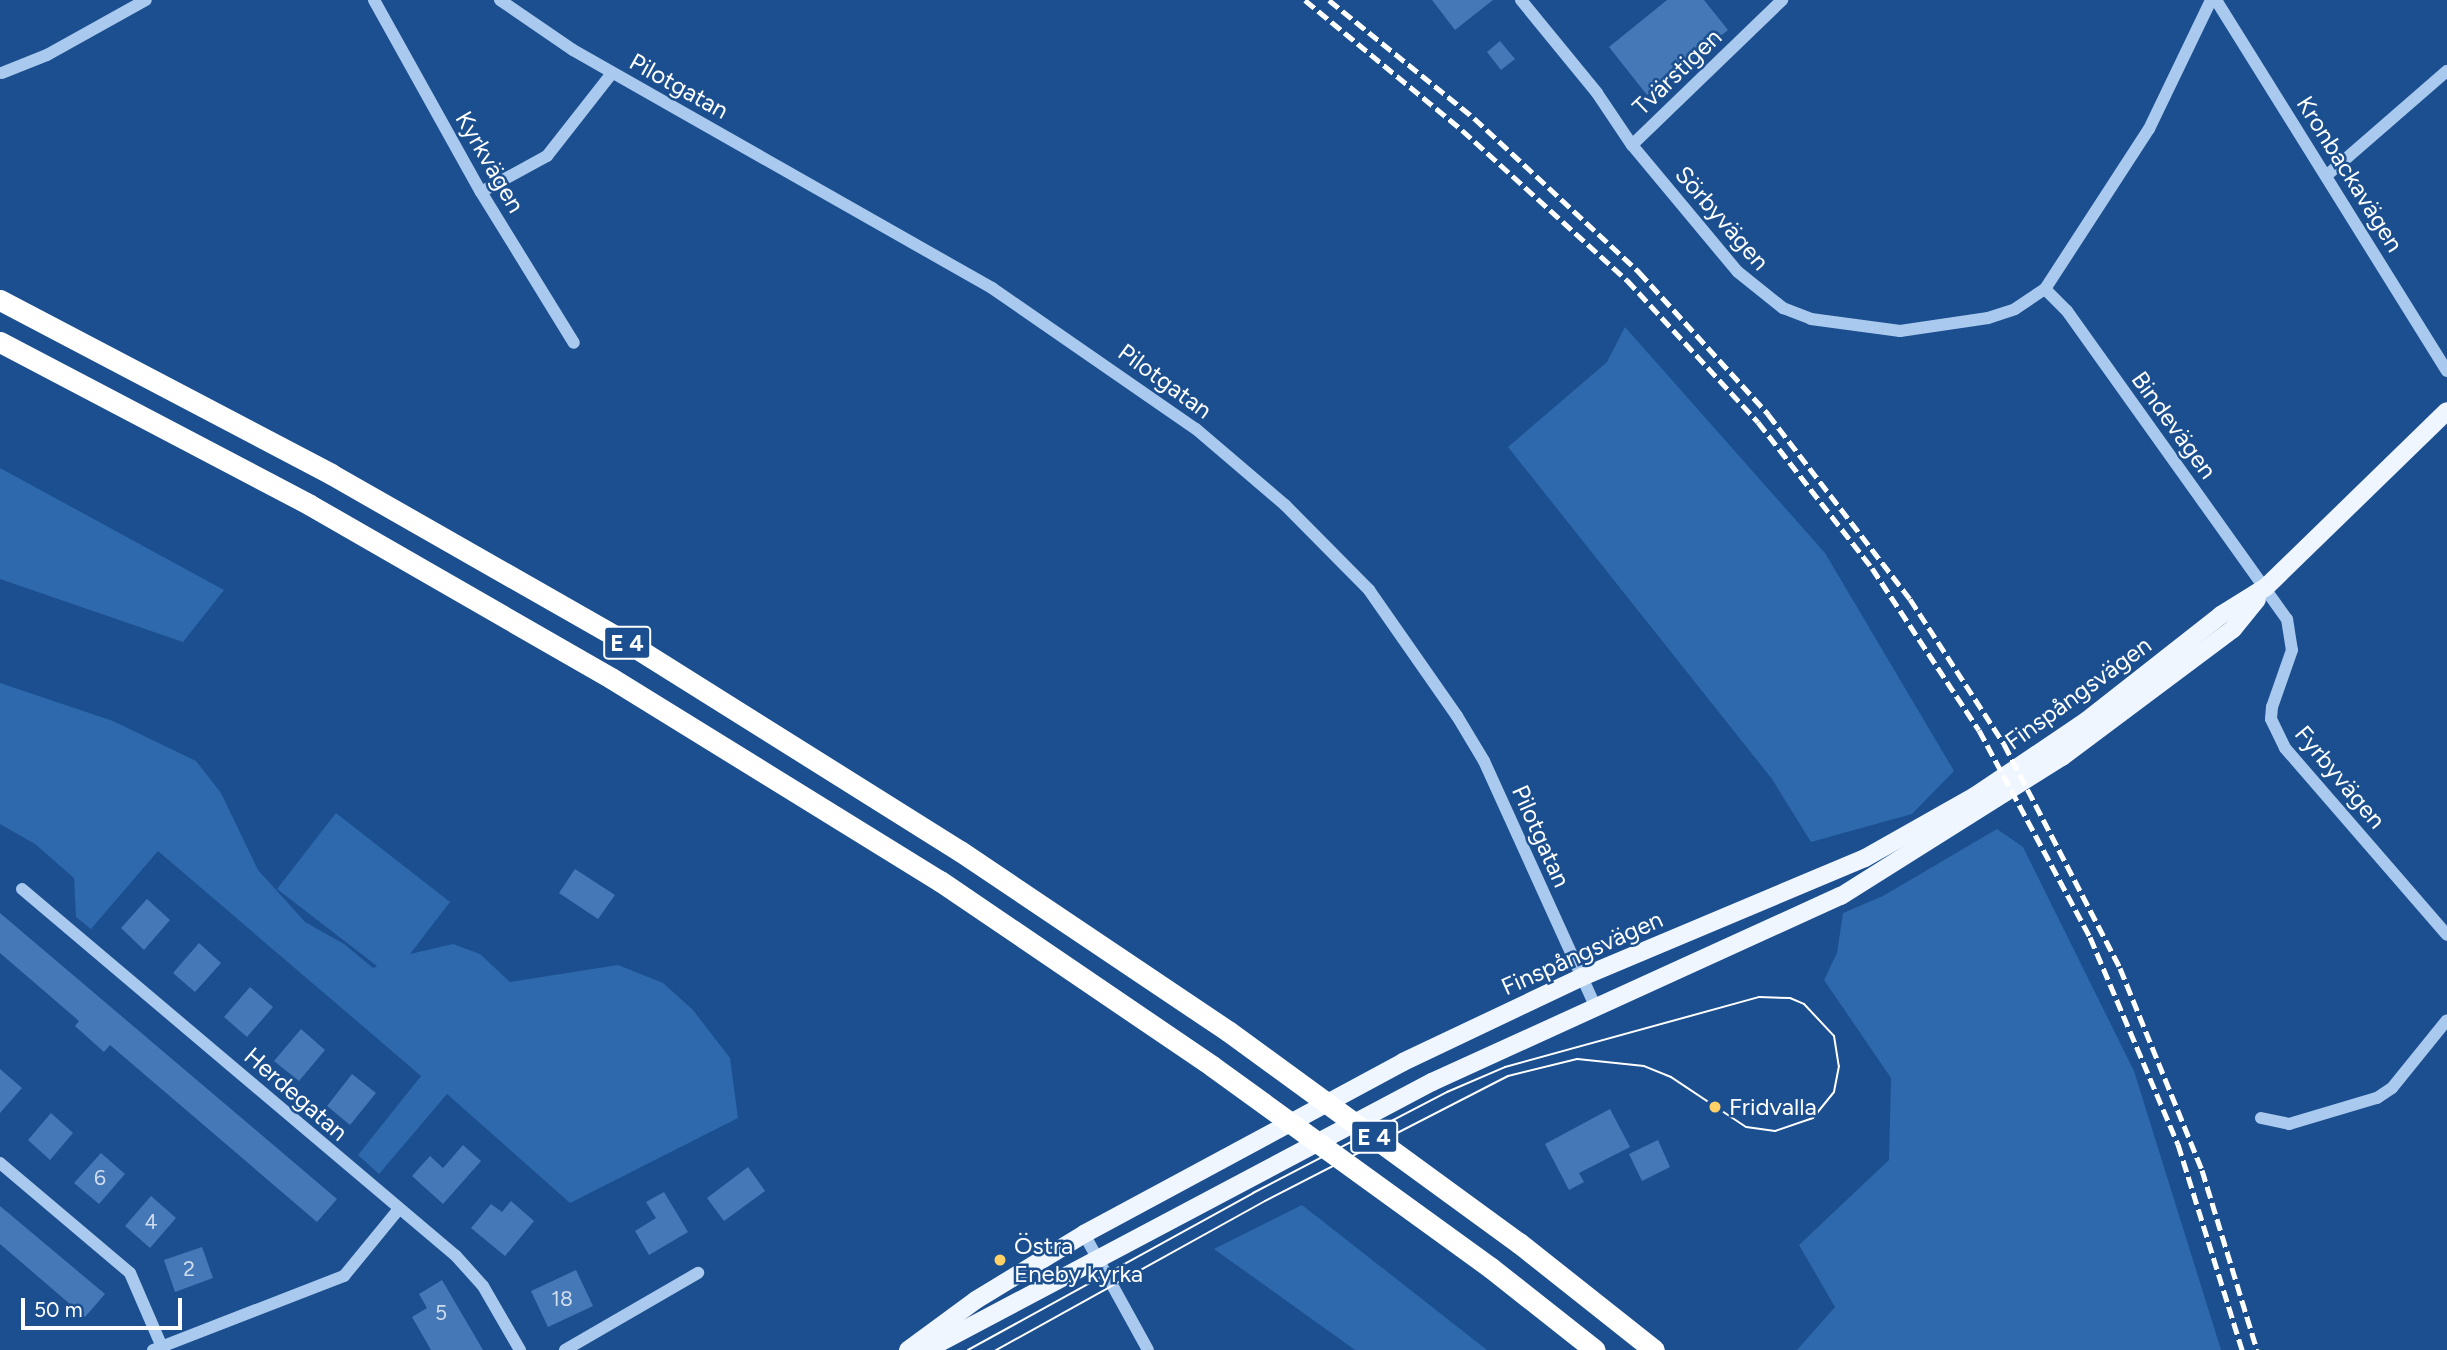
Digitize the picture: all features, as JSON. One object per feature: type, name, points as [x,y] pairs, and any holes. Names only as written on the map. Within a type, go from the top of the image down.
[{"type":"highway","name":"E 4","points":[[0,300],[331,474],[632,646],[960,850],[1239,1039],[1519,1243],[1654,1350]]},
{"type":"highway","name":"E 4","points":[[0,342],[310,505],[611,678],[940,881],[1212,1066],[1492,1268],[1595,1350]]},
{"type":"main road","name":"Finspångsvägen","points":[[926,1350],[1237,1182],[1432,1082],[1841,896],[2091,727],[2221,615],[2266,587],[2447,411]]},
{"type":"main road","name":"Finspångsvägen","points":[[908,1350],[976,1300],[1084,1234],[1403,1062],[1582,977],[1865,858],[1982,802]]},
{"type":"street","points":[[2,73],[47,55],[146,0]]},
{"type":"street","name":"Kyrkvägen","points":[[374,0],[481,192],[574,343]]},
{"type":"street","name":"Pilotgatan","points":[[500,0],[612,73],[992,288],[1196,429],[1285,505],[1369,590],[1438,685],[1484,761],[1595,1006]]},
{"type":"street","name":"Sörbyvägen","points":[[1521,0],[1597,93],[1632,145],[1738,272],[1783,308],[1811,320],[1871,330],[1924,329],[1988,318],[2015,309],[2046,289],[2149,129],[2213,0]]},
{"type":"street","name":"Tvärstigen","points":[[1632,145],[1782,0]]},
{"type":"street","name":"Kronbackavägen","points":[[2213,0],[2447,371]]},
{"type":"street","points":[[2326,176],[2447,71]]},
{"type":"street","points":[[481,192],[547,156],[612,73]]},
{"type":"street","name":"Bindevägen","points":[[2046,289],[2067,311],[2266,587]]},
{"type":"street","name":"Fyrbyvägen","points":[[2266,587],[2287,619],[2293,640],[2272,707],[2276,733],[2447,935]]},
{"type":"street","name":"Herdegatan","points":[[22,889],[398,1210],[456,1256],[484,1286],[520,1350]]},
{"type":"street","points":[[2262,1118],[2289,1124],[2377,1098],[2392,1088],[2447,1020]]},
{"type":"street","points":[[0,1163],[130,1273],[157,1348],[344,1276],[398,1210]]},
{"type":"street","points":[[1084,1234],[1148,1350]]},
{"type":"street","points":[[565,1350],[698,1273]]},
{"type":"shaded area","points":[[1625,327],[1825,553],[1954,771],[1912,814],[1811,842],[1772,779],[1508,447],[1607,362]]},
{"type":"shaded area","points":[[0,468],[224,590],[183,642],[0,579]]},
{"type":"shaded area","points":[[0,683],[113,721],[196,761],[221,793],[258,870],[305,922],[344,944],[373,968],[377,966],[277,889],[336,813],[450,902],[410,954],[453,944],[480,954],[510,982],[618,965],[663,983],[693,1010],[730,1058],[738,1118],[570,1203],[447,1094],[379,1174],[358,1155],[421,1076],[158,851],[91,929],[76,917],[74,878],[35,844],[0,824]]},
{"type":"shaded area","points":[[1997,829],[2023,847],[2134,1071],[2221,1350],[1797,1350],[1835,1307],[1799,1245],[1889,1160],[1891,1078],[1824,980],[1837,953],[1843,913],[1883,896]]},
{"type":"shaded area","points":[[1302,1205],[1487,1350],[1355,1350],[1214,1249]]},
{"type":"building","points":[[1432,0],[1493,0],[1455,30]]},
{"type":"building","points":[[1667,0],[1704,0],[1728,30],[1647,95],[1609,47]]},
{"type":"building","points":[[1500,41],[1515,59],[1501,70],[1487,52]]},
{"type":"building","points":[[575,869],[615,895],[598,919],[559,893]]},
{"type":"building","points":[[147,899],[170,920],[144,950],[121,928]]},
{"type":"building","points":[[0,913],[337,1199],[317,1222],[110,1045],[104,1052],[75,1026],[79,1021],[0,953]]},
{"type":"building","points":[[199,943],[221,963],[195,992],[173,973]]},
{"type":"building","points":[[250,987],[273,1007],[247,1037],[224,1017]]},
{"type":"building","points":[[301,1029],[325,1050],[299,1081],[274,1061]]},
{"type":"building","points":[[0,1069],[22,1088],[0,1113]]},
{"type":"building","points":[[352,1074],[376,1093],[350,1125],[327,1106]]},
{"type":"building","points":[[1610,1109],[1630,1147],[1579,1173],[1584,1182],[1569,1190],[1545,1144]]},
{"type":"building","points":[[51,1113],[73,1133],[50,1160],[28,1140]]},
{"type":"building","points":[[1658,1140],[1670,1167],[1642,1181],[1629,1154]]},
{"type":"building","points":[[463,1145],[481,1161],[443,1204],[412,1176],[430,1156],[443,1168]]},
{"type":"building","points":[[101,1153],[125,1174],[99,1204],[74,1183]]},
{"type":"building","points":[[748,1167],[765,1191],[724,1221],[707,1198]]},
{"type":"building","points":[[664,1192],[688,1232],[649,1255],[635,1231],[656,1218],[646,1202]]},
{"type":"building","points":[[151,1196],[176,1218],[150,1248],[125,1226]]},
{"type":"building","points":[[511,1201],[534,1221],[505,1256],[471,1228],[491,1204],[502,1212]]},
{"type":"building","points":[[0,1206],[105,1294],[85,1317],[0,1244]]},
{"type":"building","points":[[202,1247],[213,1278],[175,1292],[164,1260]]},
{"type":"building","points":[[576,1270],[593,1306],[548,1327],[531,1291]]},
{"type":"building","points":[[442,1280],[483,1350],[431,1350],[412,1317],[427,1308],[419,1294]]},
{"type":"tram line","points":[[968,1350],[1253,1193],[1447,1092],[1505,1067],[1759,997],[1790,998],[1804,1004],[1834,1036],[1839,1066],[1834,1092],[1813,1118],[1775,1131],[1746,1127],[1671,1077],[1644,1066],[1577,1059],[1508,1076],[1265,1201],[996,1350]]},
{"type":"railway","points":[[1305,0],[1462,130],[1627,280],[1758,422],[1872,568],[1979,730],[2090,937],[2178,1144],[2242,1350]]},
{"type":"railway","points":[[1329,0],[1474,118],[1639,272],[1768,414],[1910,599],[2004,744],[2120,968],[2202,1170],[2257,1350]]},
{"type":"place","name":"Fridvalla","points":[[1715,1107]]},
{"type":"place","name":"Östra Eneby kyrka","points":[[1000,1260]]}]
